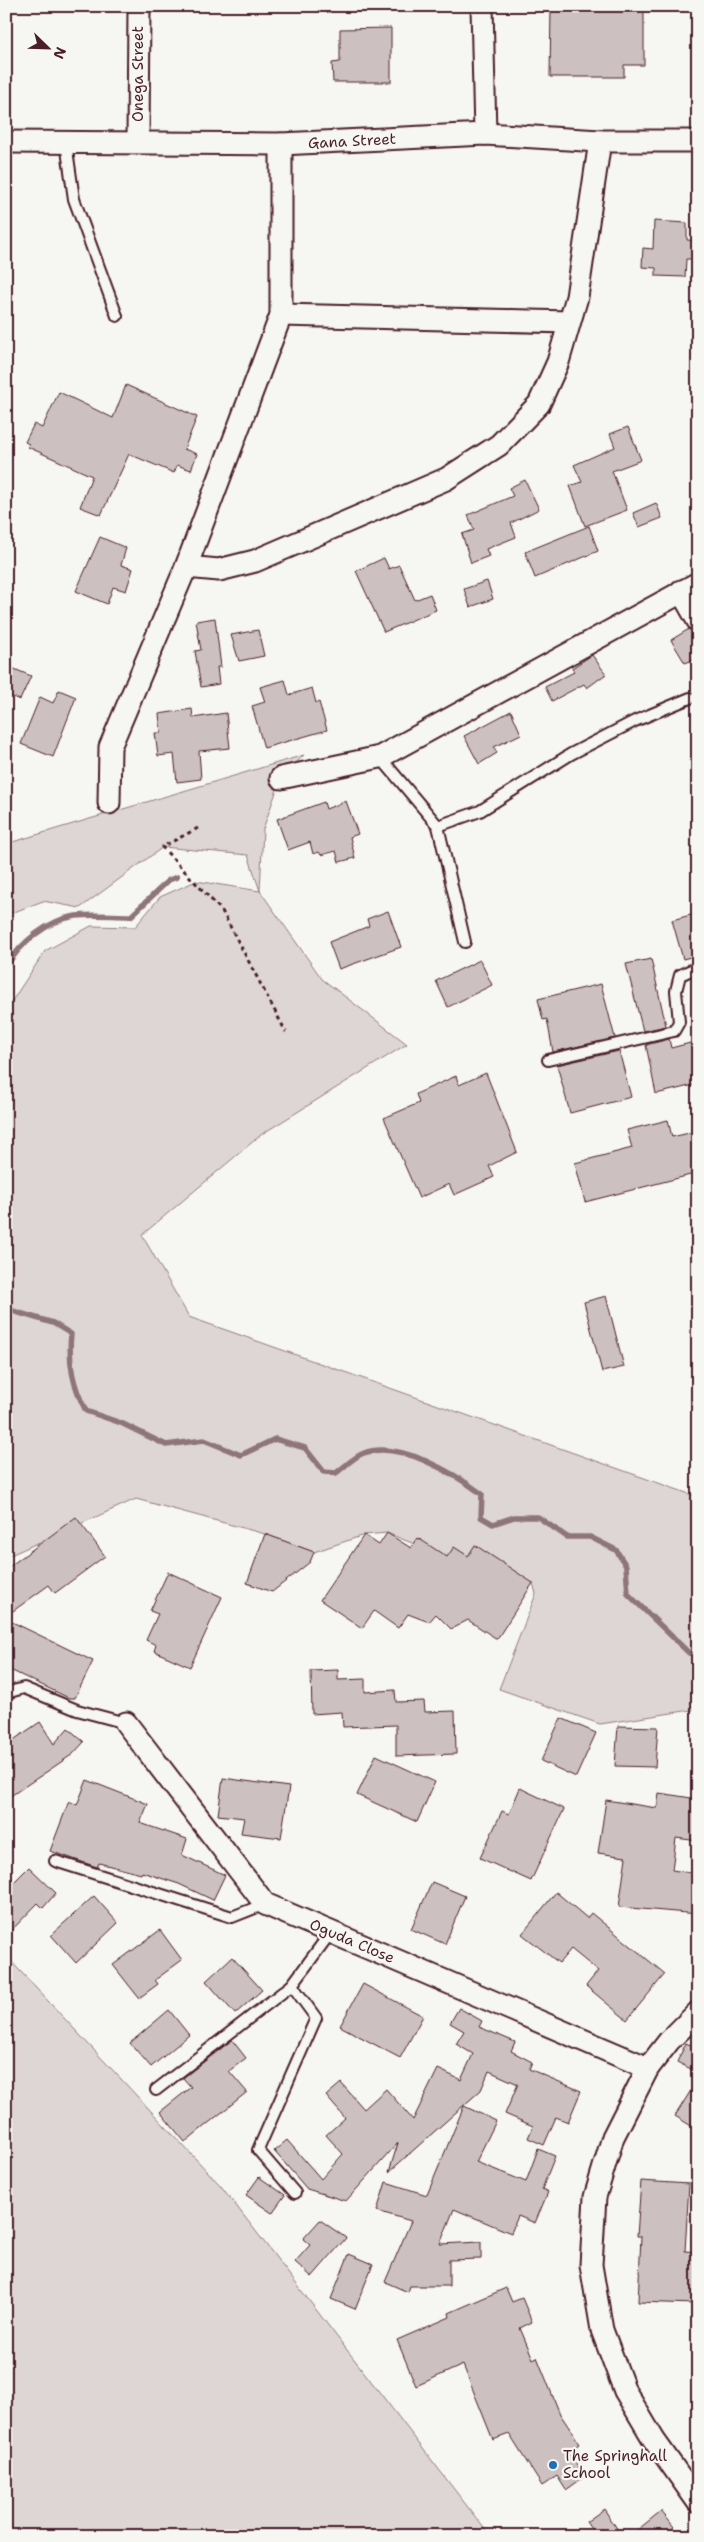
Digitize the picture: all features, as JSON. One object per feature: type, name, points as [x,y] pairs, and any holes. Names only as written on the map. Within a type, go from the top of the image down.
[{"type":"street","name":"Onega Street","points":[[138,141],[139,6]]},
{"type":"street","points":[[482,6],[485,134]]},
{"type":"street","name":"Gana Street","points":[[6,142],[138,141],[281,144],[485,134],[600,141],[698,142]]},
{"type":"street","points":[[186,567],[219,570],[255,561],[446,479],[499,445],[539,404],[558,362],[577,297],[600,141]]},
{"type":"street","points":[[109,804],[110,747],[186,567],[281,315],[281,144]]},
{"type":"street","points":[[281,315],[569,322]]},
{"type":"street","points":[[282,778],[380,757],[690,587],[698,621]]},
{"type":"street","name":"Oguda Close","points":[[126,1723],[266,1904],[648,2068]]},
{"type":"street","points":[[698,2012],[669,2041],[648,2068],[613,2137],[595,2197],[591,2264],[602,2330],[625,2390],[654,2440],[698,2502]]},
{"type":"lane","points":[[66,142],[74,199],[117,316]]},
{"type":"lane","points":[[438,826],[480,811],[571,754],[635,721],[690,698]]},
{"type":"lane","points":[[380,757],[438,826],[465,942]]},
{"type":"lane","points":[[548,1060],[674,1031],[679,1022],[676,991],[680,975],[698,967]]},
{"type":"lane","points":[[6,1693],[24,1688],[77,1710],[126,1723]]},
{"type":"lane","points":[[55,1862],[232,1917],[266,1904]]},
{"type":"lane","points":[[156,2090],[292,1985],[331,1932]]},
{"type":"lane","points":[[292,1985],[316,2018],[258,2150],[295,2193]]},
{"type":"path","points":[[198,828],[162,847],[222,911],[286,1032]]},
{"type":"shaded area","points":[[304,755],[281,778],[263,829],[260,891],[248,855],[163,847],[80,908],[43,901],[6,915],[6,844]]},
{"type":"shaded area","points":[[196,881],[260,891],[322,979],[407,1044],[262,1134],[142,1235],[189,1317],[698,1497],[698,1709],[600,1724],[499,1689],[536,1594],[533,1583],[468,1556],[447,1557],[387,1533],[364,1535],[314,1552],[265,1534],[136,1499],[6,1557],[6,1010],[45,951],[91,926],[135,927],[160,897]]},
{"type":"shaded area","points":[[6,1956],[221,2186],[490,2536],[6,2536]]},
{"type":"building","points":[[551,6],[623,6],[623,9],[644,9],[644,65],[624,65],[624,77],[550,77]]},
{"type":"building","points":[[391,28],[391,82],[333,82],[332,63],[340,62],[340,29]]},
{"type":"building","points":[[654,221],[687,223],[687,240],[698,241],[698,259],[686,259],[685,277],[656,276],[656,268],[642,267],[643,248],[653,249]]},
{"type":"building","points":[[126,385],[197,417],[184,449],[197,454],[191,470],[177,465],[174,473],[129,454],[101,515],[80,507],[92,476],[28,447],[29,444],[25,442],[34,424],[42,428],[59,392],[113,418]]},
{"type":"building","points":[[628,427],[641,460],[612,471],[627,510],[585,526],[570,486],[582,482],[574,465],[615,447],[610,434]]},
{"type":"building","points":[[525,480],[539,509],[511,523],[516,537],[486,549],[489,556],[471,563],[462,534],[474,530],[468,515],[513,496],[509,488]]},
{"type":"building","points":[[656,503],[662,518],[639,527],[633,513]]},
{"type":"building","points":[[589,526],[598,551],[535,578],[525,552]]},
{"type":"building","points":[[100,537],[126,548],[121,565],[133,569],[126,591],[113,587],[107,604],[76,591]]},
{"type":"building","points":[[384,558],[389,569],[399,565],[415,600],[430,594],[436,610],[384,632],[356,571]]},
{"type":"building","points":[[487,581],[493,599],[470,607],[464,589]]},
{"type":"building","points":[[215,618],[221,667],[217,667],[219,684],[201,687],[195,651],[201,650],[196,621]]},
{"type":"building","points":[[689,629],[698,633],[698,658],[685,663],[671,640]]},
{"type":"building","points":[[258,630],[264,656],[239,661],[231,635]]},
{"type":"building","points":[[592,655],[606,674],[587,688],[584,684],[552,701],[545,687],[574,672],[572,668]]},
{"type":"building","points":[[12,668],[31,676],[20,700],[6,694],[6,680]]},
{"type":"building","points":[[285,680],[289,695],[312,688],[316,703],[319,702],[327,730],[264,748],[252,706],[265,702],[260,687]]},
{"type":"building","points":[[59,690],[76,697],[53,757],[21,744],[40,697],[53,703]]},
{"type":"building","points":[[192,709],[193,718],[226,713],[230,748],[199,751],[201,779],[177,782],[174,754],[158,756],[155,733],[161,733],[159,714]]},
{"type":"building","points":[[511,711],[521,734],[494,747],[497,753],[479,764],[464,736]]},
{"type":"building","points":[[346,801],[358,834],[350,837],[355,858],[339,862],[336,851],[321,855],[319,852],[313,854],[310,842],[288,850],[277,819],[324,802],[326,809]]},
{"type":"building","points":[[388,911],[401,947],[339,969],[329,942],[369,926],[367,919]]},
{"type":"building","points":[[698,913],[698,955],[683,959],[672,920]]},
{"type":"building","points":[[651,959],[666,1026],[643,1031],[626,964]]},
{"type":"building","points":[[480,960],[492,985],[448,1007],[436,981]]},
{"type":"building","points":[[601,984],[615,1038],[553,1052],[547,1019],[543,1020],[538,999]]},
{"type":"building","points":[[669,1039],[671,1048],[698,1041],[698,1084],[656,1094],[646,1045]]},
{"type":"building","points":[[619,1051],[631,1097],[570,1113],[557,1065]]},
{"type":"building","points":[[486,1073],[517,1152],[489,1166],[494,1177],[454,1195],[449,1184],[419,1198],[384,1118],[419,1103],[416,1094],[456,1076],[459,1085]]},
{"type":"building","points":[[668,1120],[672,1137],[698,1131],[698,1173],[585,1202],[575,1163],[632,1148],[627,1130]]},
{"type":"building","points":[[606,1296],[624,1367],[602,1372],[584,1302]]},
{"type":"building","points":[[76,1517],[105,1556],[55,1593],[49,1585],[6,1616],[6,1569]]},
{"type":"building","points":[[387,1533],[411,1548],[418,1538],[447,1557],[454,1547],[468,1556],[475,1545],[533,1583],[497,1639],[468,1620],[451,1629],[436,1614],[429,1622],[408,1614],[398,1628],[374,1611],[362,1628],[320,1600],[364,1535],[379,1545]]},
{"type":"building","points":[[265,1534],[314,1552],[310,1562],[272,1592],[247,1583]]},
{"type":"building","points":[[168,1572],[222,1597],[190,1667],[154,1651],[156,1645],[146,1640],[158,1614],[150,1611]]},
{"type":"building","points":[[6,1619],[93,1661],[75,1698],[69,1698],[6,1668]]},
{"type":"building","points":[[338,1670],[338,1680],[365,1679],[365,1692],[395,1690],[396,1702],[424,1701],[425,1712],[455,1711],[456,1754],[396,1756],[396,1725],[343,1727],[342,1712],[312,1714],[311,1671]]},
{"type":"building","points":[[561,1718],[596,1733],[576,1777],[541,1761]]},
{"type":"building","points":[[40,1722],[54,1744],[68,1728],[84,1742],[73,1754],[6,1799],[6,1745]]},
{"type":"building","points":[[618,1726],[658,1727],[655,1767],[615,1766]]},
{"type":"building","points":[[376,1755],[435,1782],[417,1822],[357,1795]]},
{"type":"building","points":[[223,1778],[289,1787],[281,1838],[241,1833],[244,1818],[218,1815]]},
{"type":"building","points":[[87,1780],[148,1804],[140,1823],[187,1839],[182,1855],[225,1875],[213,1900],[179,1884],[142,1872],[141,1874],[99,1863],[97,1867],[50,1851],[69,1801],[77,1805]]},
{"type":"building","points":[[520,1788],[564,1809],[531,1881],[480,1858],[502,1811],[509,1814]]},
{"type":"building","points":[[659,1793],[698,1799],[698,1841],[676,1838],[672,1870],[698,1874],[698,1914],[619,1907],[626,1857],[598,1853],[606,1800],[657,1808]]},
{"type":"building","points":[[29,1867],[56,1893],[43,1908],[38,1903],[6,1936],[6,1890]]},
{"type":"building","points":[[432,1882],[465,1896],[445,1944],[411,1929]]},
{"type":"building","points":[[556,1892],[587,1918],[591,1913],[665,1974],[627,2020],[586,1986],[598,1971],[571,1949],[559,1963],[522,1934]]},
{"type":"building","points":[[94,1896],[118,1923],[76,1963],[51,1935]]},
{"type":"building","points":[[160,1930],[182,1960],[155,1980],[158,1984],[139,1998],[113,1965]]},
{"type":"building","points":[[232,1957],[262,1990],[235,2014],[206,1981]]},
{"type":"building","points":[[363,1984],[423,2016],[400,2058],[340,2026]]},
{"type":"building","points":[[459,2008],[482,2021],[479,2027],[515,2042],[511,2051],[532,2062],[529,2069],[581,2091],[568,2122],[556,2117],[544,2145],[528,2138],[533,2126],[505,2114],[518,2084],[489,2071],[481,2090],[389,2172],[398,2143],[346,2201],[307,2189],[274,2151],[287,2140],[321,2179],[343,2154],[326,2135],[345,2118],[326,2096],[341,2083],[364,2109],[386,2089],[413,2120],[438,2069],[461,2080],[473,2054],[456,2044],[464,2031],[450,2023]]},
{"type":"building","points":[[169,2010],[189,2035],[151,2067],[130,2043]]},
{"type":"building","points":[[232,2040],[246,2058],[229,2071],[247,2092],[185,2142],[160,2112],[191,2087],[183,2078]]},
{"type":"building","points":[[686,2043],[698,2048],[698,2060],[693,2070],[677,2062]]},
{"type":"building","points":[[698,2079],[698,2130],[675,2116]]},
{"type":"building","points":[[464,2106],[496,2121],[476,2162],[526,2182],[538,2149],[555,2156],[542,2189],[548,2192],[535,2223],[518,2216],[511,2233],[454,2209],[440,2244],[481,2242],[481,2259],[449,2260],[449,2286],[410,2286],[408,2292],[385,2282],[411,2221],[377,2211],[386,2182],[427,2195]]},
{"type":"building","points":[[259,2177],[285,2195],[272,2213],[246,2195]]},
{"type":"building","points":[[641,2181],[689,2184],[685,2251],[698,2252],[698,2287],[695,2287],[695,2304],[638,2302],[641,2236],[637,2236]]},
{"type":"building","points":[[320,2220],[346,2238],[312,2277],[295,2262],[310,2245],[303,2239]]},
{"type":"building","points":[[349,2254],[373,2264],[355,2309],[331,2299]]},
{"type":"building","points":[[506,2288],[512,2302],[522,2298],[532,2322],[520,2328],[533,2359],[537,2357],[560,2414],[580,2444],[568,2452],[584,2477],[566,2490],[557,2476],[542,2486],[509,2434],[493,2440],[463,2365],[416,2386],[397,2340],[450,2317],[449,2313]]},
{"type":"building","name":"The Springhall School","points":[[604,2509],[622,2536],[596,2536],[586,2522]]},
{"type":"building","points":[[661,2511],[674,2527],[663,2536],[630,2536]]},
{"type":"waterway","points":[[6,967],[27,941],[55,922],[83,915],[131,916],[169,880],[177,877]]},
{"type":"waterway","points":[[6,1309],[53,1323],[71,1334],[70,1355],[72,1374],[86,1411],[121,1423],[166,1445],[204,1440],[241,1455],[275,1439],[305,1448],[324,1472],[336,1473],[361,1454],[378,1450],[393,1451],[426,1461],[457,1477],[482,1494],[481,1517],[493,1524],[514,1517],[538,1517],[567,1537],[590,1537],[616,1550],[626,1566],[628,1594],[689,1653],[698,1655]]},
{"type":"place","name":"The Springhall School","points":[[553,2465]]}]
